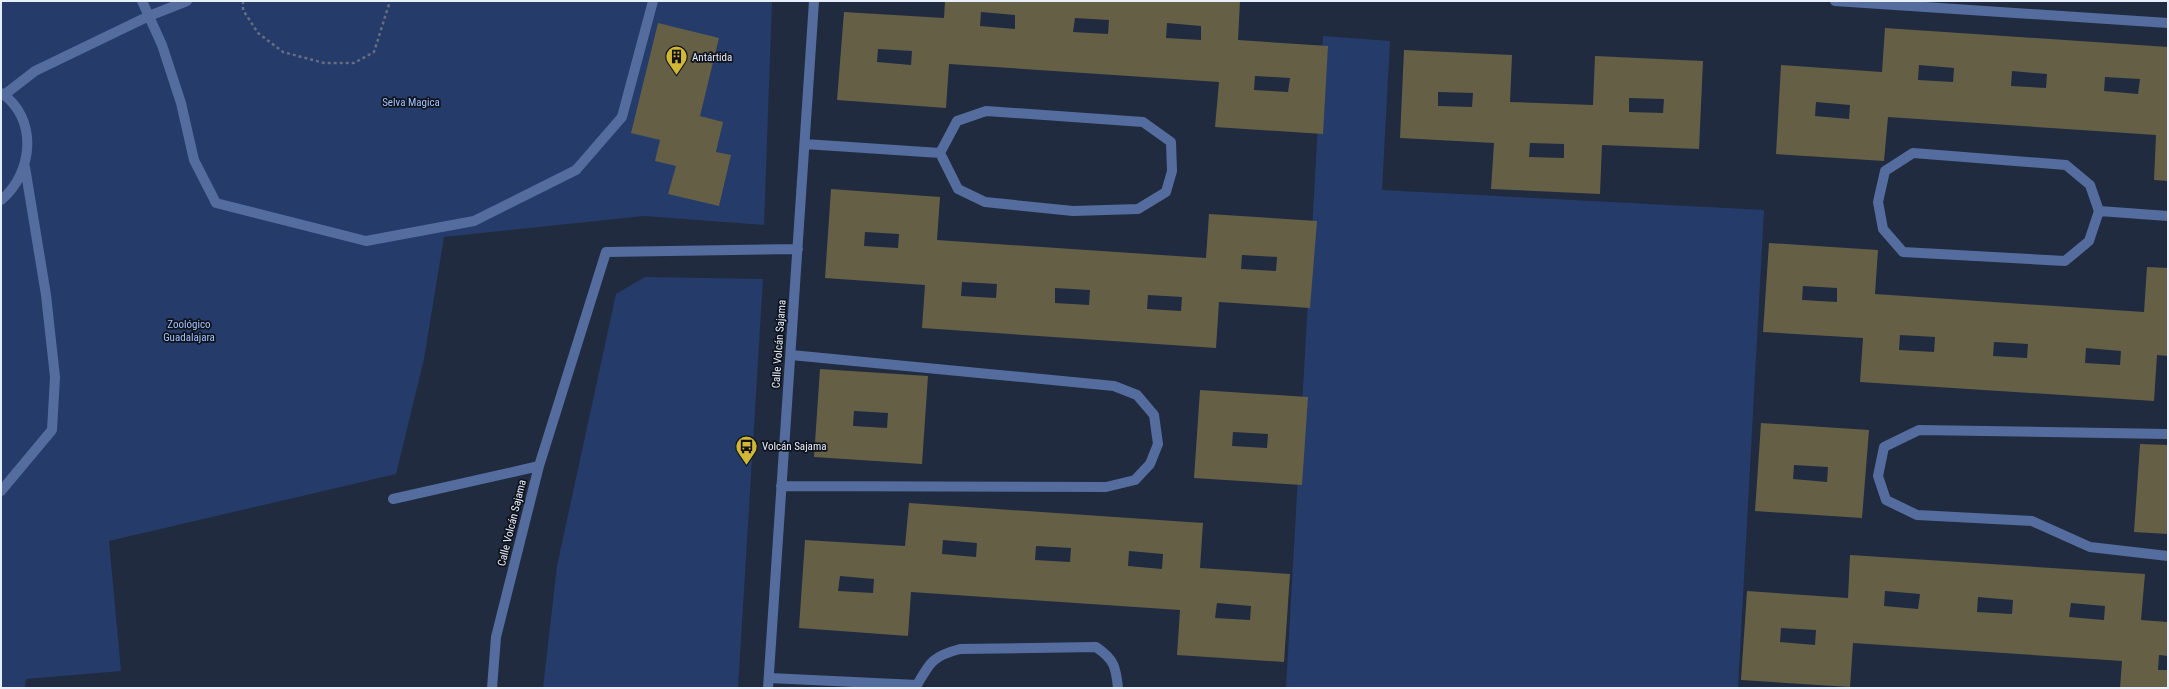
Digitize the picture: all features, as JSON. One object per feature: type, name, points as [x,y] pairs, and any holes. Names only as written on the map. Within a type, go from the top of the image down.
[{"type":"street","points":[[142,1],[162,45],[181,103],[194,160],[216,203],[366,241],[474,221],[576,170],[622,117],[653,1]]},
{"type":"street","points":[[1,491],[52,430],[55,377],[46,295],[25,167],[28,144],[20,115],[3,94],[35,71],[149,16],[187,1]]},
{"type":"street","name":"Calle Volcán Sajama","points":[[769,683],[814,1]]},
{"type":"street","points":[[1835,1],[2168,23]]},
{"type":"street","points":[[986,111],[1120,120],[1143,122],[1171,142],[1172,171],[1166,192],[1138,209],[1073,211],[985,202],[958,189],[940,153],[957,121],[986,111]]},
{"type":"street","points":[[805,144],[940,153]]},
{"type":"street","points":[[1913,153],[2066,165],[2090,185],[2099,211],[2089,241],[2065,261],[1903,252],[1883,229],[1878,202],[1885,171],[1913,153]]},
{"type":"street","points":[[1,200],[18,182],[25,167]]},
{"type":"street","points":[[2099,211],[2168,216]]},
{"type":"street","name":"Calle Volcán Sajama","points":[[492,688],[496,637],[539,466],[606,252],[798,249]]},
{"type":"street","points":[[782,486],[1106,487],[1135,480],[1150,464],[1158,444],[1154,415],[1137,395],[1114,386],[791,355]]},
{"type":"street","points":[[2168,434],[1919,430],[1884,446],[1878,476],[1886,500],[1917,515],[2032,521],[2090,547],[2168,556]]},
{"type":"street","points":[[393,499],[539,466]]},
{"type":"street","points":[[769,683],[917,687],[929,663],[944,653],[960,649],[1096,647],[1108,655],[1116,670],[1118,688]]},
{"type":"path","points":[[243,1],[243,10],[258,33],[283,52],[324,63],[354,63],[374,52],[390,1]]},
{"type":"green space","name":"Zoológico Guadalajara","points":[[1,1],[772,1],[764,225],[644,216],[444,237],[424,359],[396,474],[109,541],[121,671],[26,679],[25,688],[1,688]]},
{"type":"green space","points":[[1323,36],[1390,41],[1382,190],[1764,210],[1738,688],[1286,688]]},
{"type":"green space","points":[[645,277],[763,279],[738,688],[543,688],[557,566],[616,294]]},
{"type":"building","points":[[945,1],[1240,1],[1238,40],[1328,46],[1323,134],[1215,127],[1219,82],[949,64],[946,108],[837,100],[844,12],[944,18]],"holes":[[[981,12],[1015,15],[1015,29],[980,26]],[[1075,18],[1109,20],[1108,34],[1073,32]],[[1167,23],[1201,26],[1201,40],[1166,38]],[[878,49],[912,51],[911,65],[877,62]],[[1255,76],[1290,78],[1288,92],[1254,90]]]},
{"type":"building","name":"Antártida","points":[[658,23],[719,38],[700,116],[723,122],[716,152],[731,155],[719,206],[668,194],[676,166],[655,161],[660,140],[631,133]]},
{"type":"building","points":[[1885,28],[2168,47],[2168,181],[2154,180],[2156,135],[1888,117],[1884,161],[1776,154],[1781,65],[1882,72]],"holes":[[[1919,65],[1954,68],[1953,82],[1918,80]],[[2012,71],[2047,74],[2046,88],[2011,86]],[[2105,77],[2140,79],[2138,94],[2104,91]],[[1816,102],[1850,105],[1849,119],[1815,116]]]},
{"type":"building","points":[[1404,50],[1512,55],[1510,102],[1593,105],[1595,56],[1703,61],[1699,149],[1602,145],[1600,194],[1491,189],[1494,143],[1400,138]],"holes":[[[1438,92],[1473,93],[1472,107],[1438,106]],[[1629,98],[1664,99],[1663,113],[1629,112]],[[1530,143],[1564,144],[1564,158],[1529,157]]]},
{"type":"building","points":[[831,189],[940,197],[937,240],[1206,258],[1209,214],[1317,221],[1310,308],[1219,302],[1216,348],[922,328],[925,285],[825,278]],"holes":[[[865,232],[899,234],[898,248],[864,246]],[[1242,255],[1277,257],[1276,271],[1241,269]],[[962,282],[997,284],[996,298],[961,296]],[[1055,288],[1090,290],[1089,305],[1055,303]],[[1148,295],[1182,297],[1181,311],[1147,309]]]},
{"type":"building","points":[[1769,243],[1878,250],[1875,294],[2144,312],[2147,267],[2168,268],[2168,356],[2157,355],[2154,401],[1860,382],[1863,338],[1763,332]],"holes":[[[1803,286],[1837,288],[1837,302],[1802,300]],[[1900,335],[1935,337],[1934,352],[1899,350]],[[1994,342],[2028,344],[2027,358],[1993,356]],[[2086,348],[2121,351],[2120,365],[2085,363]]]},
{"type":"building","points":[[820,369],[928,376],[922,464],[814,457]],"holes":[[[854,411],[888,413],[887,428],[853,426]]]},
{"type":"building","points":[[1200,390],[1308,397],[1302,485],[1194,478]],"holes":[[[1233,432],[1268,434],[1267,448],[1232,446]]]},
{"type":"building","points":[[1761,423],[1869,430],[1862,518],[1755,511]],"holes":[[[1794,465],[1828,467],[1827,482],[1793,479]]]},
{"type":"building","points":[[2140,444],[2168,445],[2168,534],[2134,532]]},
{"type":"building","points":[[909,503],[1203,523],[1200,568],[1290,574],[1284,662],[1177,655],[1180,610],[911,592],[908,636],[799,628],[805,540],[905,546]],"holes":[[[943,540],[977,543],[976,557],[942,554]],[[1036,546],[1071,548],[1070,562],[1035,560]],[[1129,551],[1163,554],[1162,569],[1128,566]],[[840,576],[874,579],[873,593],[838,591]],[[1217,603],[1251,606],[1250,620],[1215,618]]]},
{"type":"building","points":[[1850,555],[2145,574],[2141,620],[2168,622],[2168,656],[2159,655],[2158,670],[2168,670],[2168,688],[2120,688],[2122,661],[1853,643],[1850,687],[1741,680],[1747,591],[1848,598]],"holes":[[[1885,591],[1920,594],[1918,609],[1884,606]],[[1978,597],[2013,600],[2012,614],[1977,612]],[[2071,603],[2105,606],[2104,620],[2069,617]],[[1781,628],[1816,630],[1815,645],[1780,642]]]},
{"type":"place","name":"Antártida","points":[[677,76]]},
{"type":"place","name":"Volcán Sajama","points":[[747,466]]},
{"type":"park label","name":"Selva Magica","points":[[411,102]]}]
